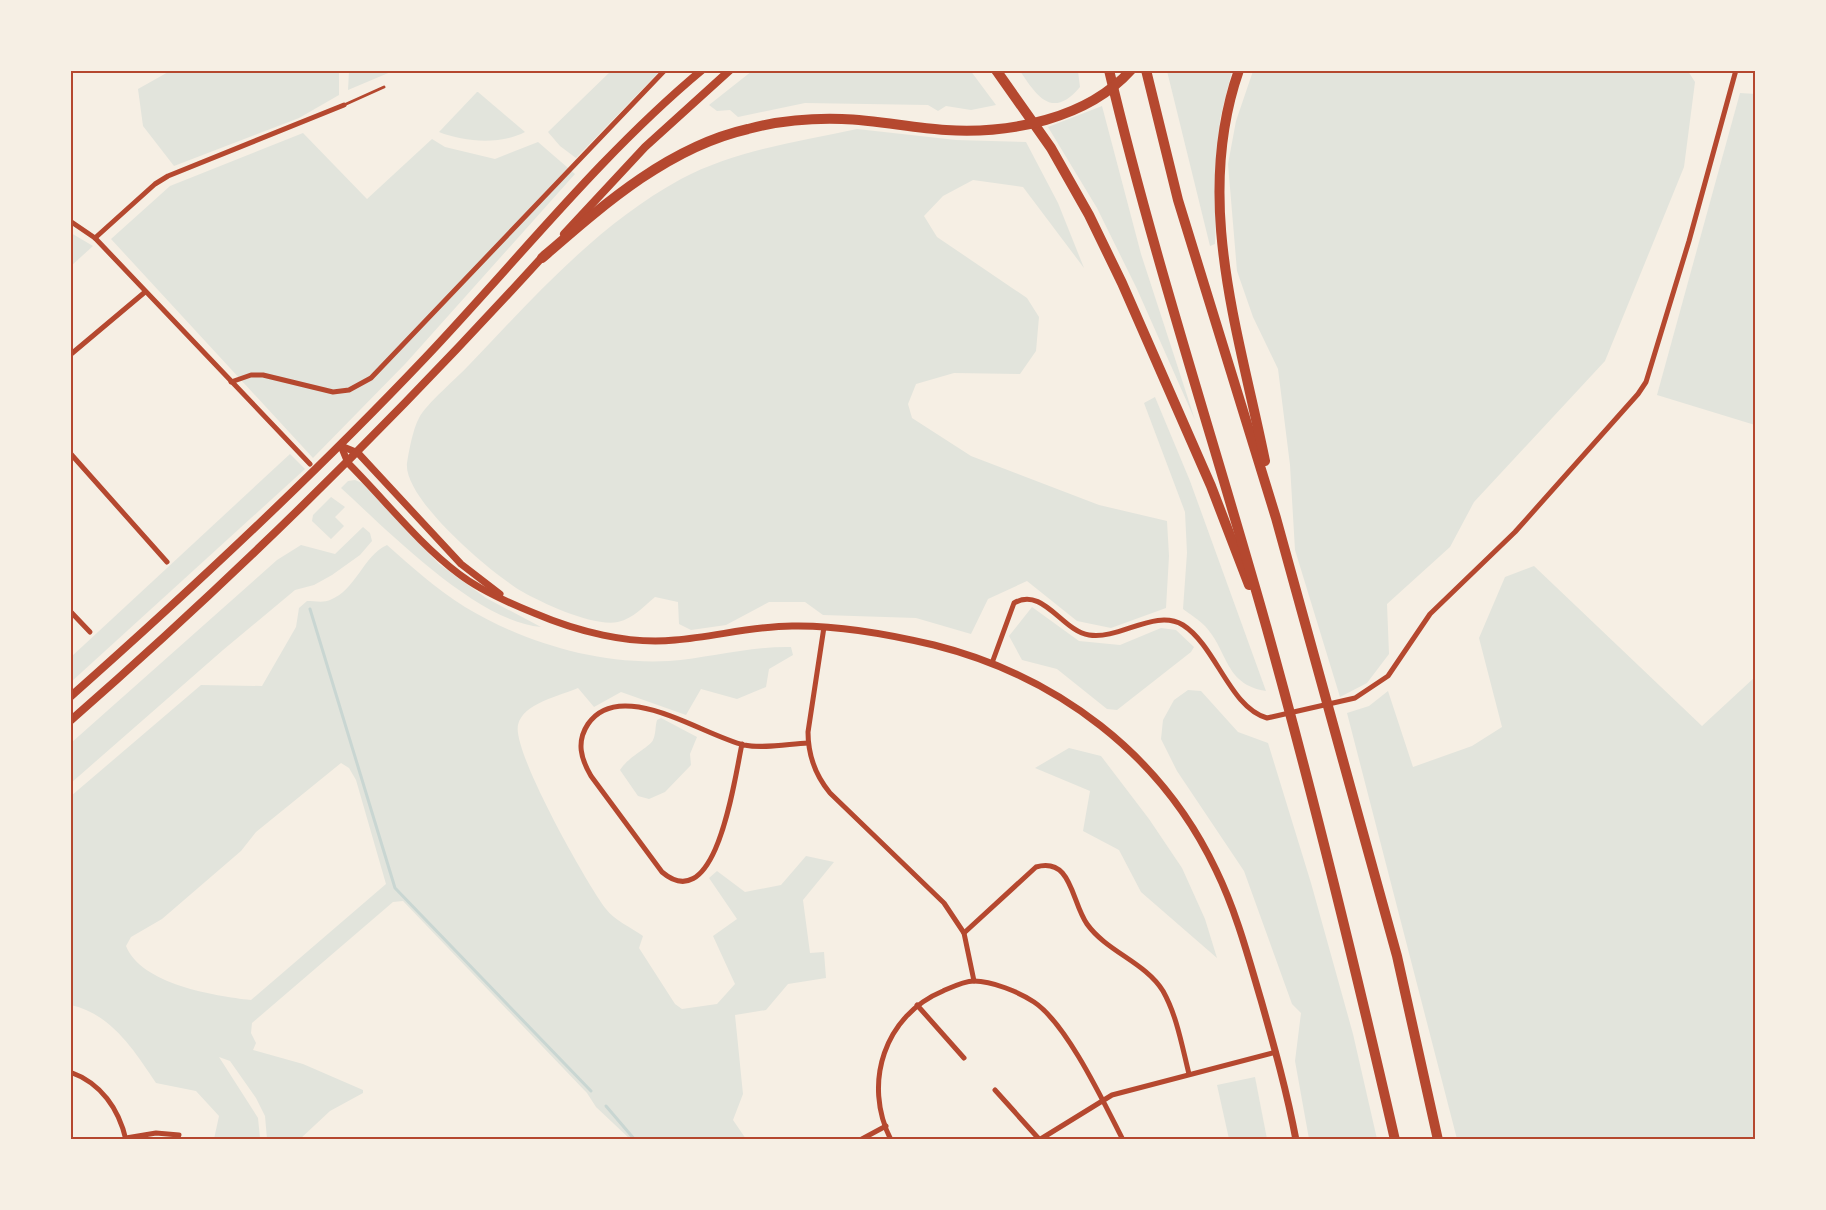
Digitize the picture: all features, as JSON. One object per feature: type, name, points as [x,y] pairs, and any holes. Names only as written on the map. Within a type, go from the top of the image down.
[{"type":"highway","points":[[996,70],[1051,148],[1089,214],[1122,283],[1211,486],[1266,625]]},
{"type":"highway","points":[[1109,70],[1154,245],[1266,625],[1356,968],[1395,1140]]},
{"type":"highway","points":[[542,258],[598,209],[659,166],[705,142],[746,129],[786,121],[842,119],[948,130],[1025,125],[1057,117],[1083,105],[1104,93],[1131,70]]},
{"type":"highway","points":[[1146,70],[1178,200],[1276,518],[1397,956],[1438,1140]]},
{"type":"highway","points":[[1239,70],[1222,134],[1218,184],[1220,234],[1232,313],[1276,518]]},
{"type":"main road","points":[[70,697],[265,520],[341,446],[576,194],[702,70]]},
{"type":"main road","points":[[70,721],[240,568],[348,463],[645,147],[730,70]]},
{"type":"street","points":[[231,382],[251,375],[263,375],[333,392],[350,390],[371,378],[665,70]]},
{"type":"street","points":[[992,663],[1014,603],[1026,599],[1035,600],[1076,631],[1088,635],[1112,634],[1159,620],[1180,623],[1202,641],[1218,670],[1229,681],[1244,703],[1257,715],[1267,718],[1355,698],[1376,686],[1388,676],[1430,614],[1515,532],[1619,417],[1646,382],[1689,241],[1736,70]]},
{"type":"street","points":[[95,238],[155,184],[168,176],[344,105]]},
{"type":"street","points":[[70,221],[95,238],[310,464]]},
{"type":"street","points":[[70,355],[145,292]]},
{"type":"street","points":[[341,446],[358,453],[461,564],[512,602]]},
{"type":"street","points":[[341,446],[348,463],[430,549],[459,574],[479,588],[557,622],[601,634],[647,640],[671,641],[791,626],[824,627],[900,637],[992,663],[1052,690],[1101,724],[1149,771],[1178,805],[1216,869],[1231,905],[1276,1052],[1287,1092],[1296,1140]]},
{"type":"street","points":[[70,453],[167,562]]},
{"type":"street","points":[[70,611],[90,632]]},
{"type":"street","points":[[824,627],[808,743],[818,776],[830,793],[924,881],[944,903],[964,933],[974,981]]},
{"type":"street","points":[[742,744],[719,843],[705,868],[685,882],[676,881],[662,872],[591,776],[584,764],[580,745],[582,735],[592,719],[608,707],[628,704],[742,744],[808,743]]},
{"type":"street","points":[[964,933],[1036,867],[1048,864],[1056,866],[1066,878],[1077,909],[1097,937],[1154,980],[1162,990],[1175,1019],[1189,1074]]},
{"type":"street","points":[[891,1140],[878,1090],[880,1065],[897,1027],[917,1005],[949,988],[974,981],[1002,987],[1035,1003],[1056,1024],[1102,1100],[1123,1140]]},
{"type":"street","points":[[917,1005],[964,1058]]},
{"type":"street","points":[[995,1090],[1039,1139],[1102,1100],[1189,1074],[1276,1052]]},
{"type":"street","points":[[70,1072],[90,1082],[106,1096],[118,1113],[126,1139],[156,1133],[179,1135]]},
{"type":"street","points":[[860,1140],[886,1126]]},
{"type":"lane","points":[[344,105],[384,87]]},
{"type":"shaded area","points":[[349,70],[393,71],[348,90]]},
{"type":"shaded area","points":[[970,70],[996,105],[971,110],[946,106],[938,111],[928,105],[805,103],[738,117],[730,110],[717,111],[709,105],[752,71]]},
{"type":"shaded area","points":[[170,71],[339,71],[339,95],[299,118],[174,166],[143,126],[138,89]]},
{"type":"shaded area","points":[[611,71],[660,71],[576,158],[560,146],[548,132]]},
{"type":"shaded area","points":[[1020,71],[1078,71],[1080,87],[1070,97],[1053,103],[1039,96]]},
{"type":"shaded area","points":[[1167,71],[1232,71],[1220,119],[1215,244],[1210,246]]},
{"type":"shaded area","points":[[1253,71],[1688,71],[1695,82],[1684,167],[1605,361],[1474,502],[1450,547],[1387,604],[1389,654],[1367,683],[1340,697],[1295,550],[1290,465],[1278,369],[1253,317],[1237,271],[1228,164],[1236,121]]},
{"type":"shaded area","points":[[477,92],[525,132],[505,139],[482,141],[439,132]]},
{"type":"shaded area","points":[[1740,93],[1756,94],[1755,425],[1657,395]]},
{"type":"shaded area","points":[[1102,106],[1141,254],[1195,420],[1137,289],[1097,208],[1048,127]]},
{"type":"shaded area","points":[[857,129],[956,140],[1026,142],[1058,203],[1084,268],[1023,187],[973,180],[943,196],[924,216],[937,237],[1027,298],[1039,317],[1036,351],[1020,374],[954,373],[916,384],[908,404],[912,418],[971,456],[1099,505],[1167,521],[1169,556],[1166,608],[1111,628],[1077,621],[1027,581],[988,599],[971,634],[916,618],[823,615],[805,602],[769,602],[726,625],[691,630],[679,624],[678,602],[655,597],[629,618],[608,623],[569,613],[523,592],[492,570],[452,535],[419,496],[410,478],[407,463],[415,428],[428,406],[542,288],[594,240],[622,218],[650,197],[681,179],[745,154]]},
{"type":"shaded area","points":[[303,133],[367,199],[432,139],[445,147],[495,159],[538,142],[575,174],[406,363],[313,458],[111,239],[170,186]]},
{"type":"shaded area","points":[[71,233],[93,246],[71,266]]},
{"type":"shaded area","points":[[1155,397],[1190,481],[1266,691],[1242,682],[1229,666],[1205,626],[1183,609],[1187,553],[1185,512],[1144,403]]},
{"type":"shaded area","points":[[290,454],[305,469],[71,682],[71,657]]},
{"type":"shaded area","points":[[355,480],[362,483],[439,564],[486,598],[541,627],[516,621],[489,609],[435,572],[341,488],[348,481]]},
{"type":"shaded area","points":[[331,497],[345,507],[335,517],[344,526],[331,539],[312,521],[313,515]]},
{"type":"shaded area","points":[[363,527],[370,533],[372,541],[360,555],[314,585],[295,590],[71,783],[71,743],[277,560],[301,545],[335,554]]},
{"type":"shaded area","points":[[387,545],[444,593],[488,620],[537,641],[563,649],[616,659],[669,661],[760,648],[791,647],[793,655],[769,669],[766,687],[737,699],[701,689],[686,715],[621,692],[594,707],[578,688],[534,706],[521,717],[518,725],[519,740],[538,788],[583,874],[609,913],[643,936],[639,948],[675,1004],[682,1009],[717,1004],[735,984],[713,936],[737,919],[709,878],[717,871],[745,892],[781,885],[806,856],[834,862],[803,900],[810,953],[824,952],[826,978],[788,984],[766,1010],[735,1015],[743,1094],[733,1120],[746,1139],[630,1139],[596,1107],[587,1093],[403,901],[393,902],[252,1023],[251,1033],[256,1043],[253,1050],[303,1064],[363,1090],[363,1093],[330,1111],[300,1139],[267,1139],[265,1116],[256,1098],[230,1061],[219,1057],[258,1118],[260,1138],[214,1139],[219,1116],[196,1091],[156,1083],[130,1046],[110,1025],[98,1016],[71,1005],[71,796],[201,685],[262,686],[296,627],[299,608],[307,601],[325,601],[339,595],[379,550]],"holes":[[[341,763],[349,768],[356,780],[386,884],[251,1000],[180,986],[162,979],[134,959],[126,946],[131,937],[162,919],[241,851],[256,832]]]},
{"type":"shaded area","points":[[1534,566],[1702,726],[1755,677],[1755,1139],[1457,1139],[1347,713],[1369,706],[1388,691],[1413,767],[1472,746],[1502,727],[1479,638],[1505,577]]},
{"type":"shaded area","points":[[1032,607],[1079,641],[1120,645],[1161,628],[1176,630],[1194,647],[1191,652],[1117,710],[1107,709],[1057,669],[1022,660],[1009,636]]},
{"type":"shaded area","points":[[1188,690],[1201,691],[1238,732],[1268,743],[1311,883],[1353,1034],[1377,1139],[1309,1139],[1295,1061],[1301,1013],[1292,1004],[1244,871],[1177,771],[1161,739],[1163,720],[1174,700]]},
{"type":"shaded area","points":[[661,718],[697,737],[690,754],[691,765],[665,792],[649,799],[638,796],[620,770],[651,743],[655,735],[657,720]]},
{"type":"shaded area","points":[[1069,748],[1101,756],[1149,819],[1182,868],[1205,919],[1217,958],[1141,892],[1119,850],[1083,831],[1090,791],[1035,768]]},
{"type":"shaded area","points":[[1255,1077],[1267,1139],[1229,1139],[1217,1085]]},
{"type":"waterway","points":[[310,609],[395,888],[591,1091]]},
{"type":"waterway","points":[[606,1106],[635,1140]]}]
